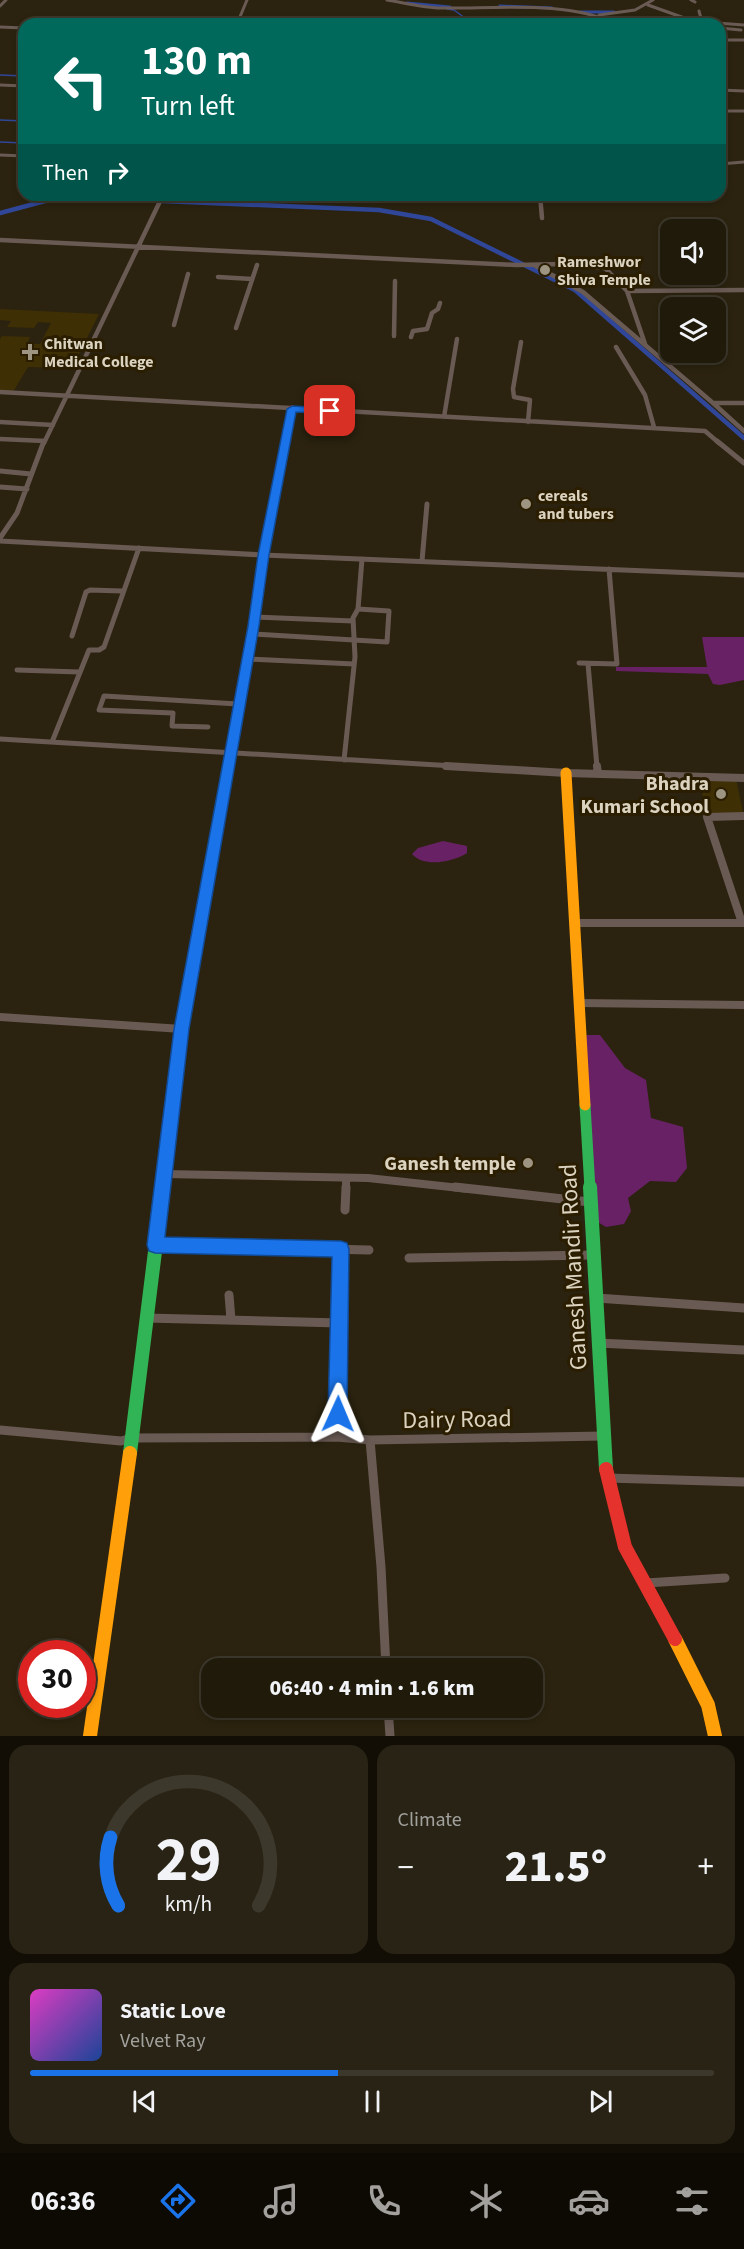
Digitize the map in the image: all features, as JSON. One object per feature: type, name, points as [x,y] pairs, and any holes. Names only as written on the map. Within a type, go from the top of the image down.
[{"type":"street","points":[[0,6],[6,0]]},
{"type":"street","points":[[240,18],[247,0]]},
{"type":"street","points":[[387,0],[430,7],[531,7],[597,14],[634,10],[648,5],[653,0]]},
{"type":"street","points":[[648,5],[678,18]]},
{"type":"street","points":[[699,11],[701,18]]},
{"type":"street","points":[[597,14],[603,18]]},
{"type":"street","points":[[726,23],[744,25]]},
{"type":"street","points":[[0,27],[18,28]]},
{"type":"street","points":[[726,29],[741,30]]},
{"type":"street","points":[[726,40],[744,41]]},
{"type":"street","points":[[0,85],[18,86]]},
{"type":"street","points":[[726,90],[744,91]]},
{"type":"street","points":[[726,111],[744,111]]},
{"type":"street","points":[[0,155],[18,156]]},
{"type":"street","points":[[726,164],[744,162]]},
{"type":"street","points":[[160,201],[45,441],[17,513],[0,540],[263,555],[744,575]]},
{"type":"street","points":[[541,201],[542,218]]},
{"type":"street","points":[[0,240],[516,265],[601,267],[610,272],[627,291],[644,345]]},
{"type":"street","points":[[529,264],[583,292],[744,431]]},
{"type":"street","points":[[236,328],[257,265]]},
{"type":"street","points":[[174,325],[180,295],[188,274]]},
{"type":"street","points":[[218,277],[252,279]]},
{"type":"street","points":[[394,336],[395,281]]},
{"type":"street","points":[[627,291],[744,290]]},
{"type":"street","points":[[411,337],[413,331],[427,329],[432,313],[438,309],[440,303]]},
{"type":"street","points":[[444,417],[457,339]]},
{"type":"street","points":[[521,342],[513,389],[514,397],[530,400],[528,422]]},
{"type":"street","points":[[637,347],[644,345]]},
{"type":"street","points":[[616,347],[651,406],[654,428]]},
{"type":"street","points":[[0,392],[705,430],[744,463]]},
{"type":"street","points":[[713,403],[744,403]]},
{"type":"street","points":[[90,1736],[132,1438],[182,1029],[255,617],[263,555],[292,409]]},
{"type":"street","points":[[0,422],[53,425]]},
{"type":"street","points":[[0,439],[45,441]]},
{"type":"street","points":[[0,471],[31,474]]},
{"type":"street","points":[[0,487],[27,489]]},
{"type":"street","points":[[422,561],[427,504]]},
{"type":"street","points":[[52,742],[89,650],[99,650],[104,647],[139,548]]},
{"type":"street","points":[[344,760],[354,664],[353,621],[358,609],[362,559]]},
{"type":"street","points":[[579,663],[617,664],[609,569]]},
{"type":"street","points":[[72,636],[86,592],[122,591]]},
{"type":"street","points":[[252,634],[387,642],[389,611],[358,609]]},
{"type":"street","points":[[255,617],[353,621]]},
{"type":"street","points":[[247,659],[354,664]]},
{"type":"street","points":[[588,664],[598,774]]},
{"type":"street","points":[[16,670],[79,672]]},
{"type":"street","points":[[208,727],[172,726],[173,713],[99,710],[104,696],[238,704]]},
{"type":"street","points":[[0,739],[566,773],[744,778]]},
{"type":"street","name":"Ganesh Mandir Road","points":[[566,773],[607,1478],[625,1547],[646,1583],[708,1705],[715,1736]]},
{"type":"street","points":[[574,923],[743,923],[707,817],[744,816]]},
{"type":"street","points":[[579,1003],[744,1005]]},
{"type":"street","points":[[0,1017],[182,1029]]},
{"type":"street","points":[[164,1174],[346,1178],[590,1202]]},
{"type":"street","points":[[345,1210],[346,1178]]},
{"type":"street","points":[[155,1245],[369,1250]]},
{"type":"street","points":[[337,1437],[341,1249]]},
{"type":"street","points":[[409,1258],[593,1255]]},
{"type":"street","points":[[229,1295],[231,1320]]},
{"type":"street","points":[[596,1298],[744,1308]]},
{"type":"street","points":[[146,1317],[339,1323]]},
{"type":"street","points":[[598,1343],[744,1350]]},
{"type":"street","name":"Dairy Road","points":[[0,1430],[121,1441],[132,1438],[337,1437],[369,1440],[603,1436]]},
{"type":"street","points":[[369,1440],[381,1567],[386,1658]]},
{"type":"street","points":[[607,1478],[744,1482]]},
{"type":"street","points":[[646,1583],[725,1578]]},
{"type":"street","points":[[389,1718],[390,1736]]},
{"type":"shaded area","name":"Chitwan Medical College","points":[[0,309],[99,314],[72,368],[28,367],[13,392],[0,391],[0,339],[2,336],[30,337],[27,344],[40,344],[51,323],[38,322],[34,328],[7,327],[11,321],[0,320]]},
{"type":"shaded area","points":[[702,637],[744,637],[744,680],[720,685],[713,684],[708,674],[616,671],[616,667],[707,667]]},
{"type":"shaded area","name":"Bhadra Kumari School","points":[[699,778],[736,779],[744,817],[707,817]]},
{"type":"shaded area","points":[[443,841],[467,846],[467,853],[439,862],[424,861],[412,854],[418,848]]},
{"type":"shaded area","points":[[585,1035],[600,1035],[625,1068],[646,1080],[651,1118],[683,1127],[687,1168],[676,1182],[650,1181],[628,1198],[631,1211],[624,1224],[606,1227],[596,1221]]},
{"type":"waterway","points":[[407,3],[450,7]]},
{"type":"waterway","points":[[500,6],[552,8]]},
{"type":"waterway","points":[[447,9],[454,10],[465,18]]},
{"type":"waterway","points":[[580,12],[614,12]]},
{"type":"waterway","points":[[0,75],[18,76]]},
{"type":"waterway","points":[[0,120],[18,121]]},
{"type":"waterway","points":[[0,142],[18,143]]},
{"type":"waterway","points":[[0,213],[45,201]]},
{"type":"waterway","points":[[163,201],[379,210],[431,219],[575,290],[744,438]]},
{"type":"traffic: fast","points":[[130,1453],[182,1029],[201,921]]},
{"type":"traffic: fast","points":[[585,1105],[606,1469]]},
{"type":"traffic: slow","points":[[201,921],[254,626],[264,548]]},
{"type":"traffic: slow","points":[[566,773],[585,1105]]},
{"type":"traffic: slow","points":[[90,1736],[130,1453]]},
{"type":"traffic: slow","points":[[675,1639],[708,1705],[715,1736]]},
{"type":"traffic: jam","points":[[264,548],[292,409]]},
{"type":"traffic: jam","points":[[606,1469],[625,1547],[675,1639]]},
{"type":"place","name":"Rameshwor Shiva Temple","points":[[545,270]]},
{"type":"place","name":"Chitwan Medical College","points":[[30,352]]},
{"type":"place","name":"cereals and tubers","points":[[526,504]]},
{"type":"place","name":"Bhadra Kumari School","points":[[721,794]]},
{"type":"place","name":"Ganesh temple","points":[[528,1163]]},
{"type":"route","points":[[330,411],[292,409],[263,555],[254,626],[238,704],[182,1029],[155,1245],[341,1249],[338,1414]]}]
